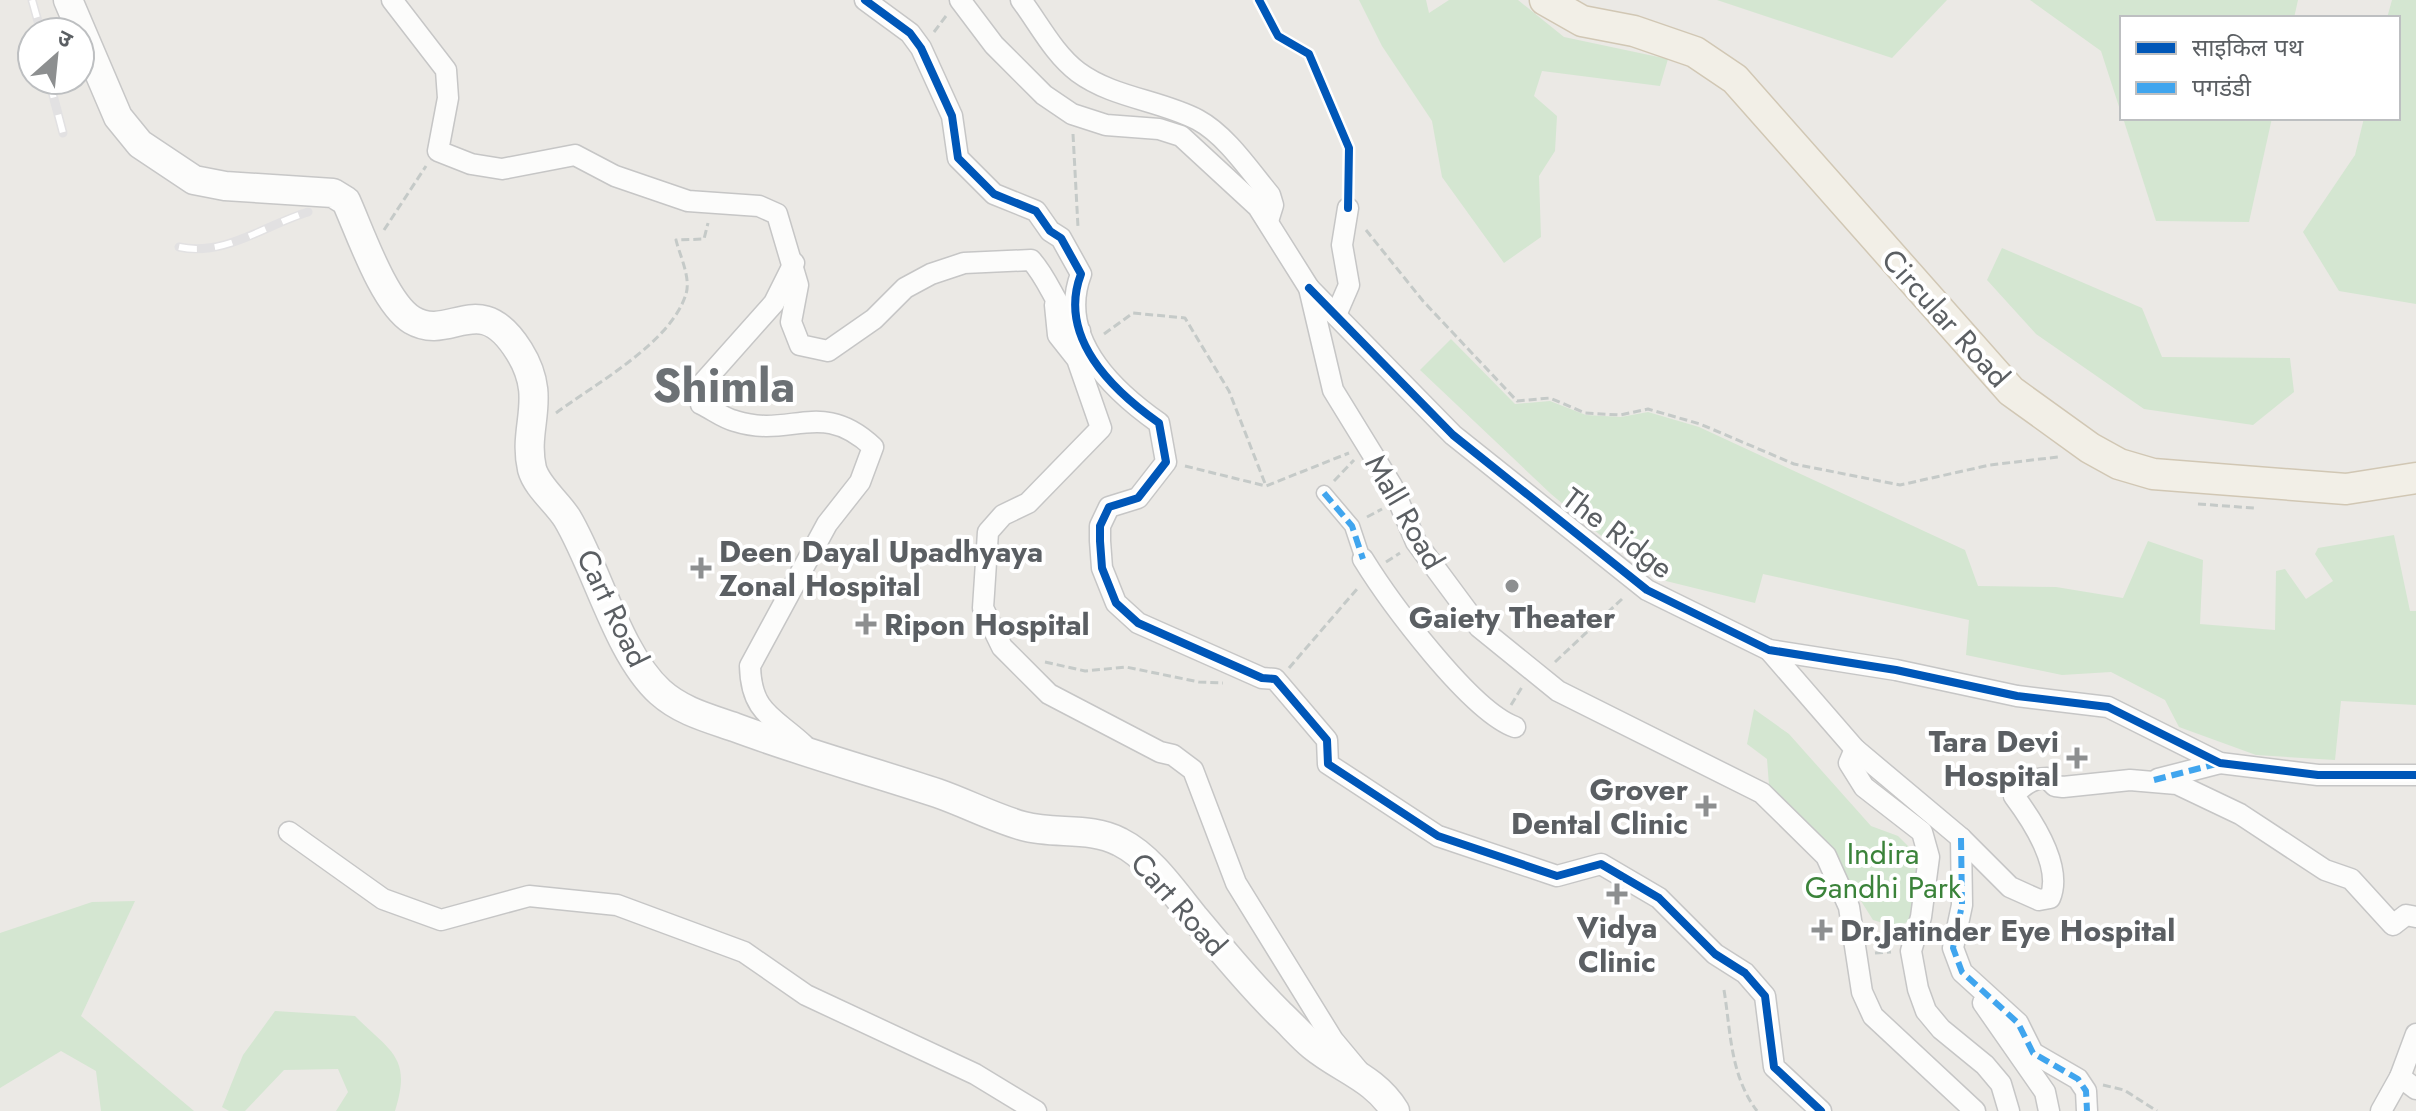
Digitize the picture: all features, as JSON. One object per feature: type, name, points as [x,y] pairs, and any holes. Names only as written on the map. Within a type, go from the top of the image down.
[{"type":"main road","name":"Cart Road","points":[[68,0],[118,117],[140,144],[194,180],[225,186],[333,193],[346,201],[393,301],[413,320],[433,326],[473,317],[490,321],[506,333],[520,352],[532,380],[536,408],[529,452],[534,476],[563,512],[584,547],[641,672],[676,706],[942,795],[1021,826],[1051,832],[1099,833],[1132,849],[1169,886],[1251,986],[1314,1047],[1363,1075],[1395,1111]]},
{"type":"main road","name":"Circular Road","points":[[1545,0],[1582,21],[1634,31],[1695,52],[1718,64],[1735,79],[2011,391],[2053,424],[2100,453],[2153,474],[2213,479],[2346,489],[2416,478]]},
{"type":"street","points":[[392,0],[446,70],[448,98],[438,151],[471,164],[502,169],[575,155],[615,176],[688,201],[759,206],[777,214],[794,263],[798,285],[791,322],[800,345],[828,351],[874,319],[905,288],[964,263],[1031,260],[1043,273],[1054,301],[1117,391],[1159,423],[1166,462],[1138,498],[1109,507],[1100,526],[1102,568],[1116,603],[1138,623],[1262,678],[1275,679],[1327,740],[1328,764],[1438,836],[1557,876],[1601,864],[1659,898],[1715,954],[1745,973],[1765,996],[1774,1067],[1821,1111]]},
{"type":"street","points":[[865,0],[910,33],[921,48],[952,116],[958,158],[994,194],[1036,211],[1050,231],[1061,238],[1074,258],[1081,274],[1076,288],[1082,340]]},
{"type":"street","points":[[1021,0],[1061,56],[1077,71],[1118,92],[1183,113],[1215,132],[1270,195],[1273,205],[1268,221]]},
{"type":"street","name":"Mall Road","points":[[954,6],[1027,81],[1072,114],[1106,125],[1159,129],[1181,136],[1228,176],[1268,221],[1309,288],[1333,390],[1399,499],[1416,542],[1479,627],[1535,675],[1621,724],[1762,793],[1826,856],[1849,907],[1862,992],[1873,1016],[1975,1111]]},
{"type":"street","points":[[1336,315],[1349,285],[1342,245],[1348,208]]},
{"type":"street","points":[[794,263],[774,303],[702,384],[701,404],[736,422],[789,425],[827,421],[852,428],[873,447],[860,482],[827,524],[750,666],[750,684],[759,707],[815,755]]},
{"type":"street","name":"The Ridge","points":[[1309,288],[1453,435],[1647,590],[1769,650],[1896,670],[2017,696],[2108,707],[2220,763]]},
{"type":"street","points":[[1054,301],[1058,335],[1077,359],[1101,428],[1028,503],[1003,515],[988,532],[983,608],[1002,647],[1049,694],[1160,752],[1173,755],[1193,770],[1236,883],[1333,1040],[1363,1075]]},
{"type":"street","points":[[1324,493],[1352,526],[1367,566],[1445,666],[1508,724]]},
{"type":"street","name":"The Ridge","points":[[1769,650],[1855,749],[1961,838],[2010,887],[2039,900],[2050,898],[2054,888],[2052,873],[2030,818],[2014,796],[2020,788],[2036,778],[2047,778],[2055,786],[2063,787],[2154,780]]},
{"type":"street","points":[[1855,749],[1849,763],[1864,787],[1922,832],[1929,857],[1921,917],[1911,951],[1926,1011],[1941,1029],[1985,1065],[2001,1084],[2009,1111]]},
{"type":"street","points":[[2154,780],[2220,763],[2318,775],[2416,775]]},
{"type":"street","points":[[2154,780],[2177,784],[2240,814],[2325,870],[2351,879],[2393,925],[2406,915],[2416,917]]},
{"type":"street","points":[[289,832],[383,899],[441,920],[529,896],[617,905],[744,952],[806,995],[975,1074],[1036,1111]]},
{"type":"street","points":[[1961,838],[1962,905],[1953,948],[1962,972],[2045,1092],[2049,1111]]},
{"type":"street","points":[[1962,972],[2018,1023],[2033,1053],[2078,1079],[2086,1091],[2087,1111]]},
{"type":"street","points":[[2381,1111],[2408,1083],[2416,1034]]},
{"type":"path","points":[[921,48],[954,6]]},
{"type":"path","points":[[1072,114],[1078,231]]},
{"type":"path","points":[[370,254],[409,189],[438,151]]},
{"type":"path","points":[[1348,208],[1423,301],[1517,401],[1550,398],[1585,413],[1620,415],[1648,409],[1700,424],[1794,464],[1900,485],[1990,465],[2054,456],[2069,461]]},
{"type":"path","points":[[532,429],[651,343],[675,315],[687,292],[676,240],[704,239],[709,223],[700,219]]},
{"type":"path","points":[[1082,340],[1133,313],[1185,318],[1229,391],[1266,486]]},
{"type":"path","points":[[1166,462],[1266,486],[1367,446]]},
{"type":"path","points":[[1324,493],[1367,446]]},
{"type":"path","points":[[1352,526],[1399,499]]},
{"type":"path","points":[[2193,502],[2205,506],[2266,509]]},
{"type":"path","points":[[1286,689],[1287,671],[1367,566],[1416,542]]},
{"type":"path","points":[[1508,724],[1535,675],[1622,599]]},
{"type":"path","points":[[1043,662],[1085,671],[1126,667],[1199,682],[1256,682],[1262,678]]},
{"type":"path","points":[[1857,954],[1911,951]]},
{"type":"path","points":[[1724,990],[1731,1055],[1745,1095],[1757,1111]]},
{"type":"path","points":[[2078,1079],[2124,1090],[2157,1111]]},
{"type":"green space","points":[[1359,0],[1426,0],[1429,13],[1449,0],[1518,0],[1564,37],[1668,59],[1660,86],[1542,71],[1534,96],[1557,116],[1555,151],[1539,176],[1541,237],[1504,263],[1442,177],[1432,121],[1382,46]]},
{"type":"green space","points":[[1717,0],[1947,0],[1892,58]]},
{"type":"green space","points":[[2030,0],[2298,0],[2294,16],[2120,16],[2120,110],[2101,51]]},
{"type":"green space","points":[[2392,0],[2416,0],[2416,304],[2339,291],[2303,232],[2355,155],[2364,120],[2400,120],[2400,16],[2388,16]]},
{"type":"green space","points":[[2124,120],[2272,120],[2249,222],[2156,221]]},
{"type":"green space","points":[[2002,248],[2142,308],[2162,357],[2290,358],[2294,392],[2253,425],[2144,409],[2036,334],[1987,280]]},
{"type":"green space","points":[[1451,339],[1515,404],[1550,401],[1586,415],[1621,417],[1648,412],[1699,427],[1965,550],[1978,586],[2056,587],[2123,598],[2148,541],[2203,560],[2200,624],[2275,630],[2276,571],[2285,569],[2306,599],[2333,581],[2315,554],[2318,548],[2394,535],[2410,611],[2416,611],[2416,705],[2341,701],[2335,760],[2256,755],[2179,727],[2165,700],[2111,672],[2062,675],[1966,655],[1969,620],[1763,574],[1755,603],[1666,581],[1605,539],[1551,494],[1420,370]]},
{"type":"green space","name":"Indira Gandhi Park","points":[[1754,709],[1789,734],[1871,826],[1898,836],[1914,852],[1922,878],[1915,915],[1899,928],[1873,920],[1830,852],[1769,785],[1767,759],[1747,744]]},
{"type":"green space","points":[[135,901],[81,1016],[194,1111],[101,1111],[96,1071],[61,1051],[0,1088],[0,933],[92,902]]},
{"type":"green space","points":[[275,1011],[355,1016],[395,1057],[401,1078],[395,1111],[336,1111],[348,1092],[338,1069],[284,1070],[245,1111],[229,1111],[222,1107],[243,1055]]},
{"type":"railway","points":[[32,0],[36,16]]},
{"type":"railway","points":[[53,96],[63,133]]},
{"type":"railway","points":[[179,247],[196,249],[228,244],[308,212]]},
{"type":"marked path","points":[[1324,493],[1352,526],[1363,559]]},
{"type":"marked path","points":[[2154,780],[2220,763]]},
{"type":"marked path","points":[[1961,838],[1962,905],[1953,948],[1962,972],[2018,1023],[2033,1053],[2078,1079],[2086,1091],[2087,1111]]},
{"type":"cycle path","points":[[865,0],[910,33],[921,48],[952,116],[958,158],[994,194],[1036,211],[1050,231],[1061,238],[1081,274],[1076,297],[1076,319],[1093,360],[1124,395],[1159,423],[1166,462],[1138,498],[1109,507],[1100,526],[1102,568],[1116,603],[1138,623],[1262,678],[1275,679],[1327,740],[1328,764],[1438,836],[1557,876],[1601,864],[1659,898],[1715,954],[1745,973],[1765,996],[1774,1067],[1821,1111]]},
{"type":"cycle path","points":[[1259,0],[1278,36],[1309,54],[1349,148],[1348,208]]},
{"type":"cycle path","points":[[1309,288],[1453,435],[1647,590],[1769,650],[1896,670],[2017,696],[2108,707],[2220,763],[2318,775],[2416,775]]},
{"type":"place","name":"Deen Dayal Upadhyaya Zonal Hospital","points":[[701,568]]},
{"type":"place","name":"Gaiety Theater","points":[[1512,586]]},
{"type":"place","name":"Ripon Hospital","points":[[866,624]]},
{"type":"place","name":"Tara Devi Hospital","points":[[2077,758]]},
{"type":"place","name":"Grover Dental Clinic","points":[[1706,806]]},
{"type":"place","name":"Vidya Clinic","points":[[1617,894]]},
{"type":"place","name":"Dr.Jatinder Eye Hospital","points":[[1822,930]]},
{"type":"district","name":"Shimla","points":[[724,386]]}]
